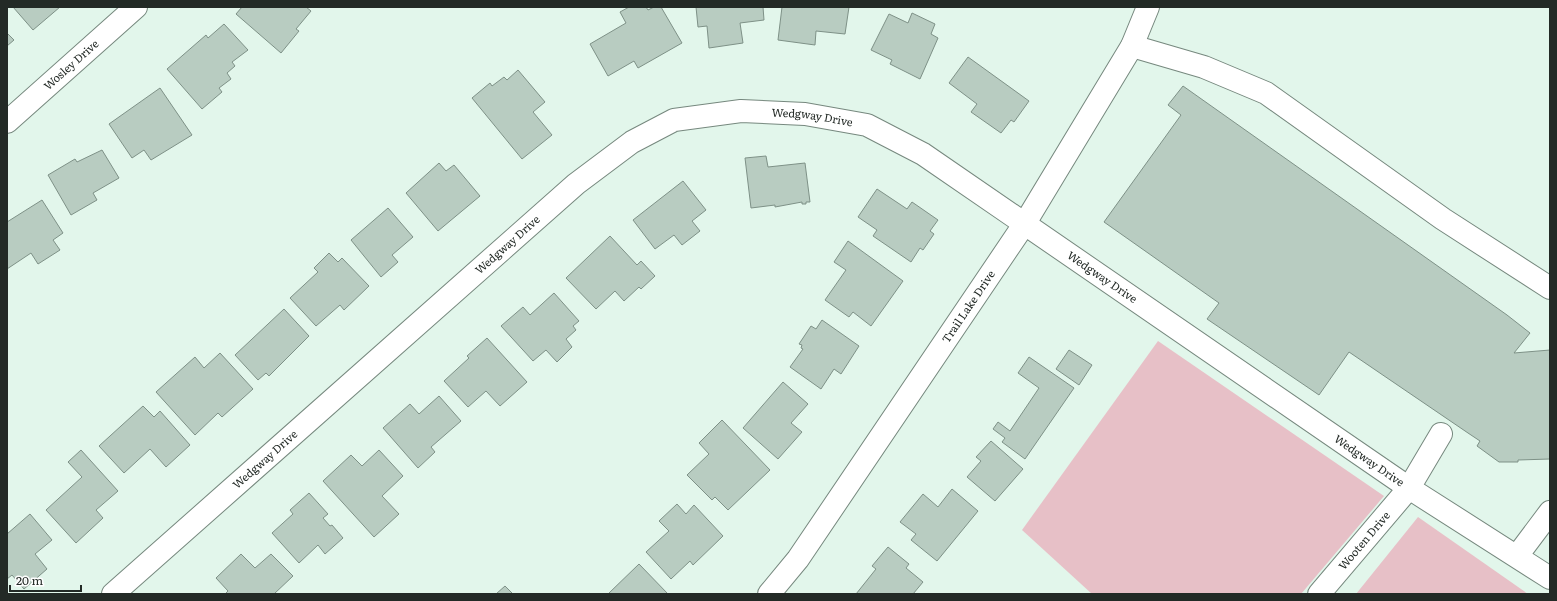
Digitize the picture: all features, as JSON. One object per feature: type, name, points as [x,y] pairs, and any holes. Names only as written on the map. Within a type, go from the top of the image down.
[{"type":"street","name":"Wosley Drive","points":[[7,122],[136,7]]},
{"type":"street","name":"Trail Lake Drive","points":[[769,594],[798,559],[1025,224],[1132,46],[1148,7]]},
{"type":"street","points":[[1132,46],[1204,67],[1266,93],[1443,219],[1550,288]]},
{"type":"street","name":"Wedgway Drive","points":[[113,594],[576,184],[632,142],[674,120],[741,111],[805,114],[867,125],[923,154],[1409,488],[1550,578]]},
{"type":"street","name":"Wooten Drive","points":[[1319,594],[1409,488],[1441,434]]},
{"type":"street","points":[[1517,556],[1550,512]]},
{"type":"shaded area","points":[[1158,341],[1384,496],[1301,594],[1092,594],[1022,530]]},
{"type":"shaded area","points":[[1418,517],[1528,594],[1356,594]]},
{"type":"building","points":[[13,7],[60,7],[33,30]]},
{"type":"building","points":[[242,7],[306,7],[311,11],[296,29],[299,31],[281,53],[236,14]]},
{"type":"building","points":[[629,7],[646,7],[648,10],[654,7],[661,7],[682,43],[638,68],[634,61],[608,76],[590,44],[626,23],[620,12]]},
{"type":"building","points":[[696,7],[763,7],[764,20],[740,23],[743,43],[709,48],[707,26],[698,27]]},
{"type":"building","points":[[782,7],[849,7],[845,34],[816,31],[815,45],[778,40]]},
{"type":"building","points":[[912,13],[935,24],[931,34],[938,38],[920,79],[890,64],[892,60],[871,50],[889,14],[908,23]]},
{"type":"building","points":[[224,24],[248,50],[232,62],[235,66],[227,73],[231,79],[219,88],[222,92],[202,109],[167,69],[206,35],[208,38]]},
{"type":"building","points":[[7,33],[14,40],[7,46]]},
{"type":"building","points":[[968,57],[1029,101],[1014,122],[1011,120],[1001,133],[971,112],[977,104],[949,83]]},
{"type":"building","points":[[518,70],[545,102],[533,112],[552,135],[522,159],[472,98],[490,83],[492,86],[504,77],[507,80]]},
{"type":"building","points":[[1183,86],[1507,315],[1530,333],[1514,353],[1550,350],[1550,459],[1499,462],[1477,446],[1480,441],[1349,352],[1319,395],[1207,319],[1219,303],[1104,222],[1181,115],[1168,105]]},
{"type":"building","points":[[160,88],[192,135],[151,160],[144,150],[132,158],[109,124]]},
{"type":"building","points":[[102,150],[119,178],[93,193],[97,200],[71,215],[48,175],[75,159],[77,162]]},
{"type":"building","points":[[766,156],[768,167],[805,163],[810,202],[806,202],[806,204],[802,204],[802,202],[775,207],[775,205],[751,208],[745,158]]},
{"type":"building","points":[[439,163],[446,171],[454,165],[480,196],[438,231],[406,193]]},
{"type":"building","points":[[683,181],[706,210],[692,221],[700,231],[682,245],[674,235],[655,249],[633,220]]},
{"type":"building","points":[[877,189],[907,209],[912,202],[938,220],[930,231],[934,234],[923,250],[920,248],[911,262],[873,236],[877,230],[858,217]]},
{"type":"building","points":[[42,200],[63,233],[53,240],[60,250],[38,264],[31,253],[7,269],[7,222]]},
{"type":"building","points":[[388,208],[413,237],[392,255],[398,262],[381,277],[351,240]]},
{"type":"building","points":[[610,236],[637,265],[641,261],[655,276],[641,289],[639,287],[624,301],[615,291],[596,309],[566,278]]},
{"type":"building","points":[[848,241],[903,281],[871,326],[853,312],[849,317],[825,300],[846,270],[834,262]]},
{"type":"building","points":[[329,253],[338,262],[342,258],[369,286],[344,310],[340,305],[316,326],[290,298],[318,272],[314,268]]},
{"type":"building","points":[[554,293],[579,321],[573,326],[576,330],[566,339],[572,347],[557,362],[546,350],[533,361],[501,326],[523,307],[530,315]]},
{"type":"building","points":[[284,309],[309,336],[269,376],[266,373],[258,380],[235,355]]},
{"type":"building","points":[[822,320],[859,346],[841,374],[834,369],[821,389],[790,367],[803,349],[801,348],[802,345],[799,344],[811,326],[816,329]]},
{"type":"building","points":[[487,338],[527,382],[500,406],[486,391],[468,407],[444,381],[469,358],[467,356]]},
{"type":"building","points":[[1069,350],[1092,365],[1079,385],[1056,369]]},
{"type":"building","points":[[220,353],[253,389],[222,417],[218,413],[195,435],[156,392],[195,357],[204,368]]},
{"type":"building","points":[[1029,357],[1074,388],[1025,459],[1002,442],[1005,438],[993,429],[998,422],[1010,431],[1039,388],[1018,373]]},
{"type":"building","points":[[783,382],[808,404],[791,423],[802,432],[778,459],[743,428]]},
{"type":"building","points":[[439,396],[461,421],[431,447],[435,452],[418,468],[383,428],[410,404],[419,414]]},
{"type":"building","points":[[143,406],[154,417],[160,411],[190,445],[166,467],[150,449],[124,473],[99,446]]},
{"type":"building","points":[[722,420],[770,470],[728,510],[715,497],[712,500],[687,475],[709,454],[699,443]]},
{"type":"building","points":[[991,441],[1023,469],[995,501],[967,477],[981,461],[976,457]]},
{"type":"building","points":[[81,450],[118,491],[96,510],[103,518],[76,543],[46,510],[82,477],[68,462]]},
{"type":"building","points":[[379,450],[403,476],[382,496],[399,514],[374,537],[323,481],[351,455],[362,466]]},
{"type":"building","points":[[952,489],[978,511],[937,561],[911,540],[916,534],[900,522],[923,494],[938,507]]},
{"type":"building","points":[[309,493],[328,514],[323,518],[330,526],[332,525],[343,538],[325,554],[318,545],[299,563],[272,533],[293,514],[290,510]]},
{"type":"building","points":[[677,504],[686,514],[694,505],[723,536],[693,565],[690,561],[671,579],[646,552],[669,531],[659,521]]},
{"type":"building","points":[[30,514],[52,540],[35,554],[47,569],[24,589],[12,575],[7,579],[7,534]]},
{"type":"building","points":[[888,547],[909,564],[906,568],[923,582],[913,594],[856,594],[876,569],[872,566]]},
{"type":"building","points":[[241,554],[255,568],[271,554],[293,576],[274,594],[225,594],[228,591],[216,578]]},
{"type":"building","points":[[639,564],[668,594],[608,594]]},
{"type":"building","points":[[505,586],[513,594],[496,594]]}]
